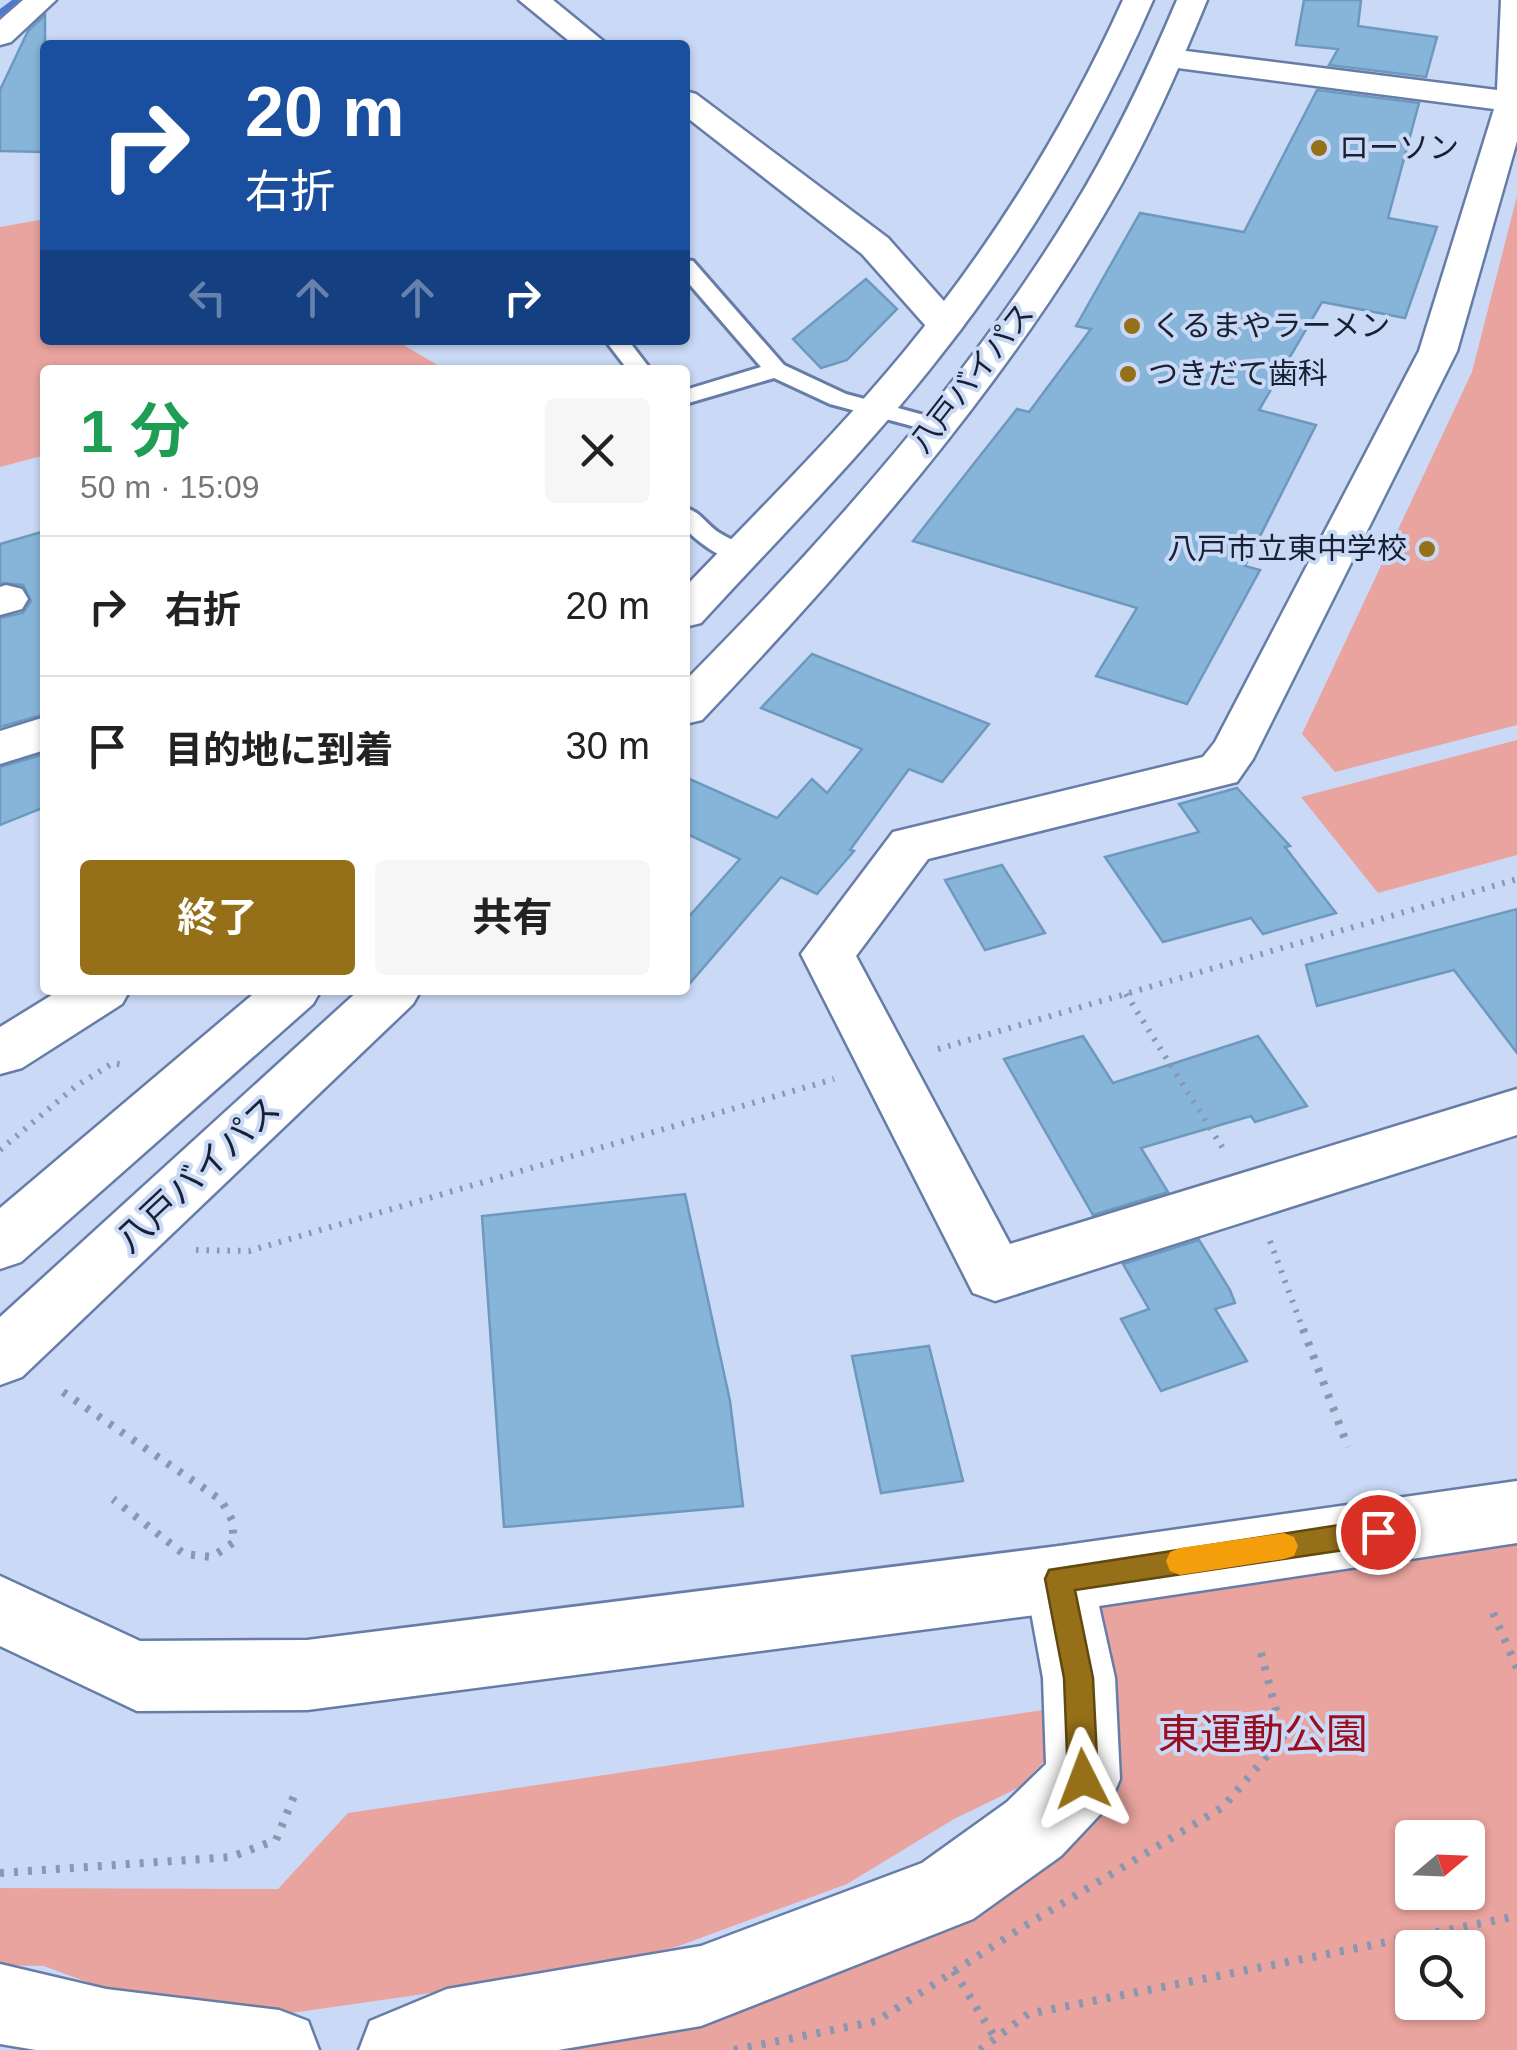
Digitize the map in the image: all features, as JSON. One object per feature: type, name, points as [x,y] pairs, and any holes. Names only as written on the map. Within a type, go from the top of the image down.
[{"type":"main road","points":[[0,36],[41,0]]},
{"type":"main road","points":[[534,0],[586,40]]},
{"type":"main road","name":"八戸バイパス","points":[[690,608],[876,409],[945,325],[1052,172],[1114,57],[1138,0]]},
{"type":"main road","name":"八戸バイパス","points":[[690,703],[938,426],[988,364],[1061,260],[1120,160],[1170,58],[1192,0]]},
{"type":"main road","points":[[1516,0],[1514,102],[1438,350],[1236,748],[1220,770],[911,845],[828,954],[995,1275],[1517,1112]]},
{"type":"main road","points":[[1170,58],[1514,102]]},
{"type":"main road","points":[[690,105],[874,246],[945,325]]},
{"type":"main road","points":[[0,748],[40,735]]},
{"type":"main road","points":[[2,1054],[95,995]]},
{"type":"main road","name":"八戸バイパス","points":[[0,1244],[288,995]]},
{"type":"main road","name":"八戸バイパス","points":[[0,1357],[389,995]]},
{"type":"main road","points":[[0,1610],[137,1676],[307,1675],[1059,1579],[1517,1512]]},
{"type":"main road","points":[[399,2050],[447,2029],[701,1986],[946,1892],[961,1882],[1034,1829],[1083,1779],[1078,1678],[1059,1579]]},
{"type":"main road","points":[[0,2004],[13,2004],[106,2030],[279,2050]]},
{"type":"lane","points":[[690,272],[776,370],[838,399],[938,426]]},
{"type":"lane","points":[[620,345],[636,365]]},
{"type":"lane","points":[[690,396],[776,370]]},
{"type":"lane","points":[[690,520],[708,537],[740,554]]},
{"type":"path","points":[[0,1150],[76,1086],[114,1063],[128,1066]]},
{"type":"path","points":[[63,1392],[221,1500],[232,1520],[234,1542],[212,1558],[184,1554],[113,1499]]},
{"type":"path","points":[[1493,1613],[1517,1668]]},
{"type":"path","points":[[0,1873],[231,1858],[276,1840],[294,1796]]},
{"type":"path","points":[[980,2050],[1028,2014],[1517,1916]]},
{"type":"path","points":[[954,1971],[995,2038]]},
{"type":"green space","points":[[1517,196],[1517,725],[1335,772],[1302,734],[1472,372]]},
{"type":"green space","points":[[40,220],[40,345],[404,345],[438,365],[40,365],[40,456],[0,467],[0,227]]},
{"type":"green space","points":[[1517,740],[1517,855],[1378,893],[1301,797]]},
{"type":"green space","name":"東運動公園","points":[[1517,1512],[1517,2050],[399,2050],[701,1986],[1083,1779],[1059,1579]]},
{"type":"green space","points":[[1050,1709],[1051,1754],[1020,1787],[954,1819],[847,1884],[676,1947],[523,1980],[284,2014],[146,2004],[44,1966],[0,1965],[0,1888],[278,1889],[348,1813]]},
{"type":"building","points":[[1304,0],[1361,0],[1358,26],[1437,37],[1426,77],[1329,65],[1338,49],[1296,45]]},
{"type":"building","points":[[45,15],[45,40],[40,40],[40,152],[0,151],[0,90],[28,31]]},
{"type":"building","points":[[1317,90],[1419,103],[1388,218],[1437,227],[1405,318],[1322,302],[1259,410],[1316,425],[1245,566],[1260,570],[1187,704],[1096,676],[1137,608],[913,541],[1017,409],[1029,412],[1091,329],[1076,326],[1140,213],[1244,232]]},
{"type":"building","points":[[866,279],[897,309],[847,360],[821,368],[793,339]]},
{"type":"building","points":[[40,532],[40,715],[0,727],[0,618],[23,613],[31,601],[23,585],[0,583],[0,544]]},
{"type":"building","points":[[812,654],[989,724],[942,782],[909,769],[850,850],[854,851],[817,894],[781,877],[690,983],[690,915],[740,859],[690,835],[690,779],[777,818],[812,779],[827,793],[862,749],[761,708]]},
{"type":"building","points":[[40,755],[40,809],[0,825],[0,767]]},
{"type":"building","points":[[1237,788],[1290,846],[1285,847],[1336,913],[1263,934],[1251,918],[1163,942],[1105,857],[1199,832],[1179,804]]},
{"type":"building","points":[[1002,865],[1045,933],[985,950],[945,880]]},
{"type":"building","points":[[1517,909],[1517,1053],[1454,970],[1317,1006],[1306,965]]},
{"type":"building","points":[[1083,1036],[1113,1083],[1258,1036],[1307,1106],[1255,1122],[1251,1116],[1141,1148],[1168,1192],[1093,1215],[1004,1059]]},
{"type":"building","points":[[685,1194],[730,1401],[743,1506],[504,1527],[482,1216]]},
{"type":"building","points":[[1199,1240],[1235,1303],[1215,1309],[1247,1361],[1161,1391],[1121,1319],[1149,1309],[1123,1264]]},
{"type":"building","points":[[929,1346],[963,1481],[881,1493],[852,1356]]},
{"type":"waterway","points":[[0,14],[18,0]]},
{"type":"slow traffic","points":[[1180,1561],[1284,1546]]},
{"type":"place","name":"ローソン","points":[[1319,148]]},
{"type":"place","name":"くるまやラーメン","points":[[1132,326]]},
{"type":"place","name":"つきだて歯科","points":[[1128,374]]},
{"type":"place","name":"八戸市立東中学校","points":[[1427,549]]},
{"type":"route","points":[[1083,1779],[1078,1678],[1059,1579],[1378,1532]]}]
